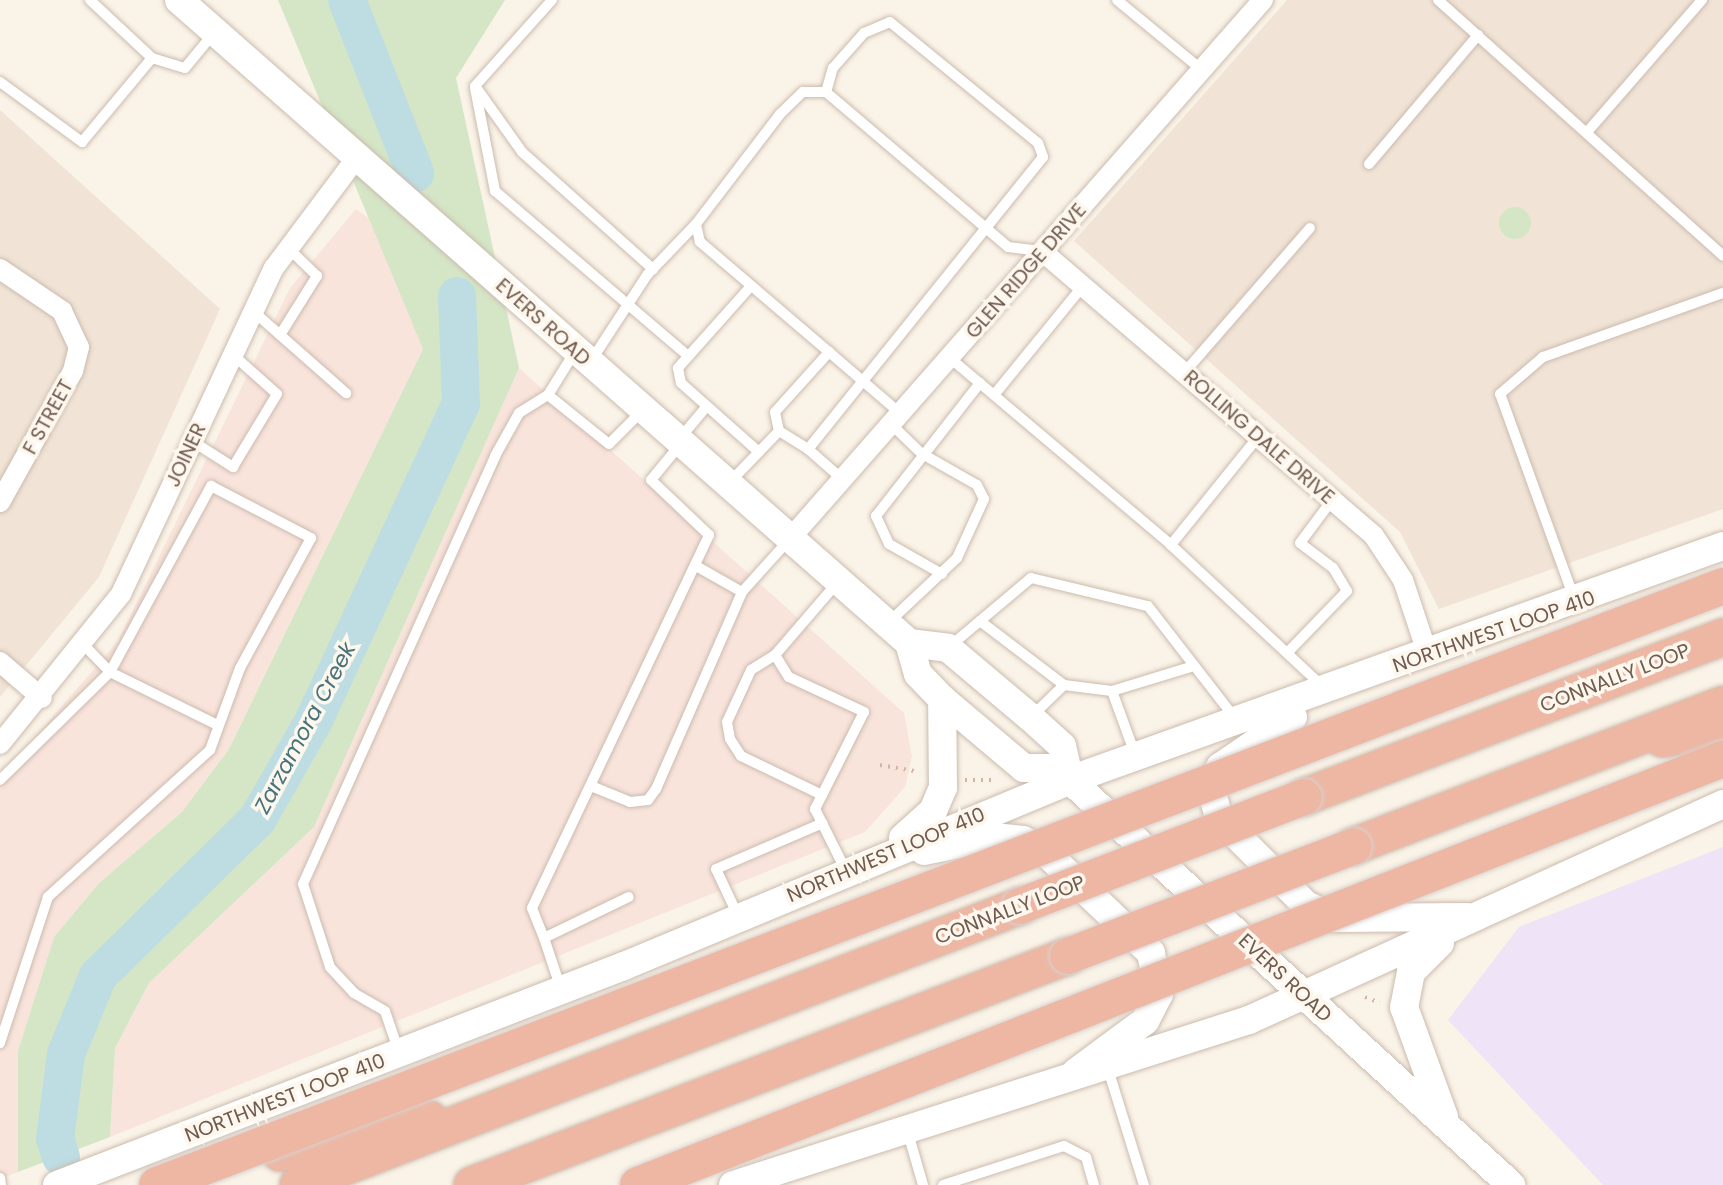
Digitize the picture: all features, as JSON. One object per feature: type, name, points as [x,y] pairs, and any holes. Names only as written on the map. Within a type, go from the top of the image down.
[{"type":"highway","points":[[157,1185],[1723,586]]},
{"type":"highway","name":"CONNALLY LOOP","points":[[298,1185],[1723,637]]},
{"type":"highway","points":[[472,1185],[1723,704]]},
{"type":"highway","points":[[1622,743],[1723,732]]},
{"type":"highway","points":[[638,1185],[1723,759]]},
{"type":"highway","points":[[174,1185],[366,1128],[490,1111]]},
{"type":"main road","name":"EVERS ROAD","points":[[179,0],[788,541],[909,643],[918,674],[942,699],[1024,768],[1066,774],[1511,1185]]},
{"type":"main road","name":"NORTHWEST LOOP 410","points":[[57,1185],[562,991],[739,918],[1066,774],[1136,758],[1240,724],[1335,687],[1576,604],[1723,546]]},
{"type":"main road","points":[[909,643],[948,648]]},
{"type":"main road","name":"EVERS ROAD","points":[[948,648],[1062,746],[1066,774]]},
{"type":"main road","points":[[1335,687],[1220,767],[1210,786],[1219,818],[1306,905],[1335,918],[1476,917]]},
{"type":"main road","points":[[855,867],[933,811],[946,759],[942,699]]},
{"type":"main road","points":[[733,1185],[907,1129],[1058,1086],[1305,997],[1723,804]]},
{"type":"main road","points":[[855,867],[994,837],[1023,840],[1043,850],[1151,953],[1159,994],[1145,1021],[1058,1086]]},
{"type":"main road","points":[[1447,1125],[1408,1034],[1406,990],[1424,956],[1476,917]]},
{"type":"street","name":"GLEN RIDGE DRIVE","points":[[788,541],[1263,0]]},
{"type":"street","name":"JOINER","points":[[0,744],[85,646],[121,594],[233,355],[288,248],[357,157]]},
{"type":"street","name":"ROLLING DALE DRIVE","points":[[1043,252],[1332,500],[1391,556],[1428,655]]},
{"type":"street","name":"F STREET","points":[[0,269],[62,311],[79,347],[73,371],[0,502]]},
{"type":"street","points":[[0,662],[42,698]]},
{"type":"lane","points":[[90,0],[152,58],[185,68],[215,32]]},
{"type":"lane","points":[[475,86],[552,0]]},
{"type":"lane","points":[[1117,0],[1202,70]]},
{"type":"lane","points":[[1438,0],[1588,131],[1723,256]]},
{"type":"lane","points":[[1588,131],[1702,0]]},
{"type":"lane","points":[[808,449],[820,427],[865,382],[1043,157],[1038,143],[890,22],[856,42],[833,68],[826,92]]},
{"type":"lane","points":[[1369,164],[1478,35]]},
{"type":"lane","points":[[0,82],[82,142],[152,58]]},
{"type":"lane","points":[[475,86],[522,152],[653,269]]},
{"type":"lane","points":[[475,86],[495,191],[688,356]]},
{"type":"lane","points":[[399,1054],[385,1011],[354,993],[330,967],[303,884],[495,456],[519,413],[548,395],[582,357],[628,304],[653,269],[696,224],[780,114],[803,92],[826,92],[1008,247],[1043,252]]},
{"type":"lane","points":[[696,224],[700,242],[865,382],[921,453],[977,485],[984,499],[942,574],[886,624]]},
{"type":"lane","points":[[1184,373],[1310,228]]},
{"type":"lane","points":[[280,335],[317,276],[288,248]]},
{"type":"lane","points":[[751,286],[678,368],[681,383],[759,452]]},
{"type":"lane","points":[[994,395],[1083,286]]},
{"type":"lane","points":[[1576,604],[1500,394],[1543,357],[1723,293]]},
{"type":"lane","points":[[254,312],[346,393]]},
{"type":"lane","points":[[829,352],[775,412],[779,431],[808,449],[843,479]]},
{"type":"lane","points":[[192,441],[233,467],[277,394],[233,355]]},
{"type":"lane","points":[[950,358],[1335,687]]},
{"type":"lane","points":[[804,380],[814,390]]},
{"type":"lane","points":[[942,574],[889,544],[876,516],[921,453],[980,383]]},
{"type":"lane","points":[[548,395],[609,444],[642,411]]},
{"type":"lane","points":[[787,399],[798,409]]},
{"type":"lane","points":[[562,991],[532,908],[698,567],[709,535],[651,480],[707,406]]},
{"type":"lane","points":[[726,486],[779,431]]},
{"type":"lane","points":[[1171,545],[1258,437]]},
{"type":"lane","points":[[0,780],[110,672],[211,486],[311,538],[215,724],[210,750],[48,897],[0,1043]]},
{"type":"lane","points":[[1290,650],[1347,591],[1333,568],[1300,543],[1332,500]]},
{"type":"lane","points":[[591,786],[630,802],[648,800],[742,592],[788,541]]},
{"type":"lane","points":[[698,567],[742,592]]},
{"type":"lane","points":[[948,648],[1031,578],[1148,606],[1240,724]]},
{"type":"lane","points":[[822,795],[741,756],[730,739],[727,722],[751,670],[775,655],[837,583]]},
{"type":"lane","points":[[980,621],[1064,685],[1112,691],[1194,666]]},
{"type":"lane","points":[[85,646],[110,672],[215,724]]},
{"type":"lane","points":[[775,655],[789,677],[864,712],[815,809],[855,867]]},
{"type":"lane","points":[[1030,717],[1064,685]]},
{"type":"lane","points":[[1112,691],[1136,758]]},
{"type":"lane","points":[[739,918],[716,869],[823,823]]},
{"type":"lane","points":[[544,938],[629,897]]},
{"type":"lane","points":[[1108,1069],[1144,1185]]},
{"type":"lane","points":[[907,1129],[923,1185]]},
{"type":"lane","points":[[943,1185],[1064,1146],[1086,1157],[1094,1185]]},
{"type":"lane","points":[[0,1178],[1,1185]]},
{"type":"path","points":[[880,765],[932,774]]},
{"type":"path","points":[[957,779],[997,780]]},
{"type":"shaded area","points":[[1287,0],[1723,0],[1723,509],[1439,609],[1400,532],[1074,241]]},
{"type":"shaded area","points":[[0,110],[220,309],[99,577],[0,697]]},
{"type":"shaded area","points":[[356,209],[374,222],[423,349],[229,749],[182,812],[99,883],[54,937],[18,1051],[18,1172],[0,1179],[0,778],[118,641],[290,288]]},
{"type":"shaded area","points":[[519,368],[904,713],[912,757],[905,787],[865,832],[110,1137],[115,1048],[149,983],[314,827]]},
{"type":"shaded area","points":[[1723,847],[1723,1185],[1603,1185],[1448,1020],[1519,927]]},
{"type":"green space","points":[[278,0],[505,0],[456,78],[519,368],[314,827],[149,983],[115,1048],[110,1137],[18,1172],[18,1051],[54,937],[99,883],[182,812],[229,749],[423,349]]},
{"type":"green space","points":[[1515,207],[1526,212],[1531,223],[1526,234],[1515,239],[1504,234],[1499,223],[1504,212]]},
{"type":"waterway","name":"Zarzamora Creek","points":[[347,0],[415,173]]},
{"type":"waterway","name":"Zarzamora Creek","points":[[61,1157],[55,1139],[66,1054],[98,976],[257,820],[314,720],[461,404],[457,296]]}]
